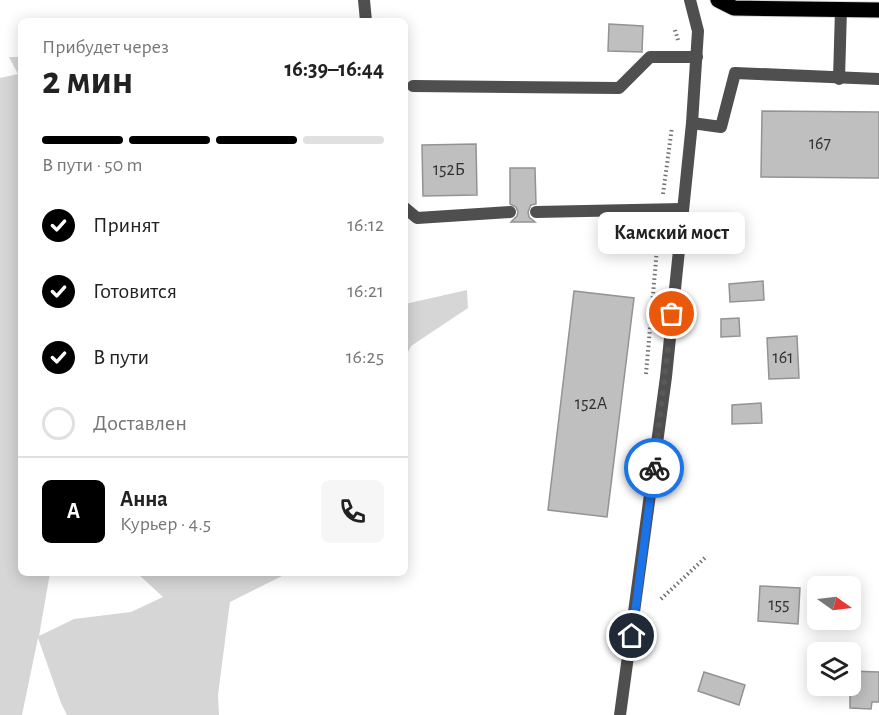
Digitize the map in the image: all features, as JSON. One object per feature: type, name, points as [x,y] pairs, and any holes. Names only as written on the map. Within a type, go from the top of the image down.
[{"type":"main road","points":[[718,0],[734,8],[879,10]]},
{"type":"street","points":[[364,0],[366,18]]},
{"type":"street","points":[[620,715],[666,376],[692,123],[698,32],[690,0]]},
{"type":"street","points":[[839,79],[841,9]]},
{"type":"street","points":[[413,86],[619,88],[650,57],[697,57]]},
{"type":"street","points":[[692,123],[721,127],[735,73],[879,79]]},
{"type":"street","points":[[536,212],[682,209]]},
{"type":"street","points":[[408,210],[417,218],[510,212]]},
{"type":"path","points":[[661,599],[706,556]]},
{"type":"shaded area","points":[[9,57],[18,57],[18,74]]},
{"type":"shaded area","points":[[18,74],[18,576],[49,576],[39,636],[74,619],[131,612],[163,597],[140,576],[282,576],[230,602],[218,695],[219,715],[67,715],[38,638],[22,715],[0,715],[0,78]]},
{"type":"shaded area","points":[[467,290],[468,308],[411,346],[408,352],[408,303]]},
{"type":"building","points":[[609,24],[643,26],[642,52],[608,51]]},
{"type":"building","points":[[762,111],[879,112],[879,178],[761,177]]},
{"type":"building","points":[[476,144],[477,195],[423,196],[422,145]]},
{"type":"building","points":[[510,168],[535,168],[536,204],[531,205],[528,212],[529,217],[535,222],[511,222],[518,212],[516,207],[510,204]]},
{"type":"building","points":[[763,281],[764,300],[730,302],[729,284]]},
{"type":"building","points":[[574,291],[634,298],[607,517],[548,510]]},
{"type":"building","points":[[739,318],[740,336],[721,337],[721,319]]},
{"type":"building","points":[[797,336],[799,378],[769,379],[767,338]]},
{"type":"building","points":[[761,403],[762,423],[732,424],[732,405]]},
{"type":"building","points":[[760,586],[800,588],[798,624],[758,621]]},
{"type":"building","points":[[861,671],[879,672],[879,702],[872,702],[871,709],[850,708],[850,696],[861,696]]},
{"type":"building","points":[[704,672],[745,685],[739,705],[698,691]]},
{"type":"way so far","points":[[654,468],[672,314]]},
{"type":"place","name":"Камский мост","points":[[672,314]]},
{"type":"route","points":[[632,636],[654,468]]}]
